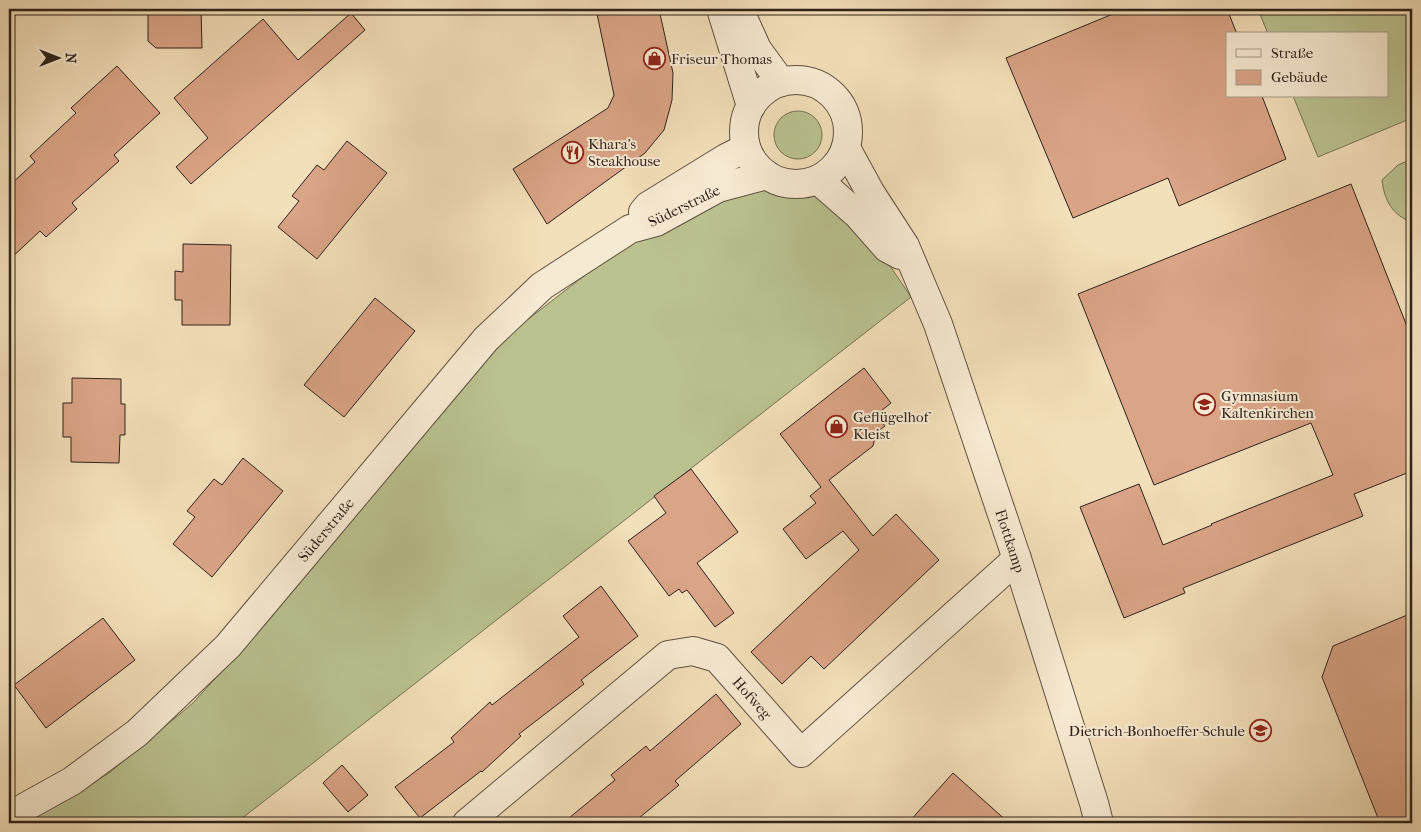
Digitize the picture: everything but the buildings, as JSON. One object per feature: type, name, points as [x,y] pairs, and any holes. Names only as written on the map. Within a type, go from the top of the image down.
[{"type":"street","points":[[720,9],[752,106]]},
{"type":"street","points":[[739,9],[757,49],[781,82]]},
{"type":"street","points":[[798,80],[815,84],[830,92],[841,106],[847,119],[849,134],[846,148],[835,167],[818,180],[805,184],[792,185],[779,182],[767,175],[751,158],[746,148],[744,126],[752,106],[759,96],[781,82],[798,80]]},
{"type":"street","name":"Süderstraße","points":[[630,229],[648,206],[726,158],[746,148]]},
{"type":"street","name":"Flottkamp","points":[[846,148],[870,192],[904,246],[938,324],[1017,559],[1099,823]]},
{"type":"street","name":"Süderstraße","points":[[9,816],[72,781],[137,733],[228,646],[486,339],[542,286],[630,229],[656,222],[718,188],[767,175]]},
{"type":"street","points":[[818,180],[858,215],[887,248],[912,262]]},
{"type":"street","name":"Hofweg","points":[[467,823],[668,656],[693,651],[717,658],[801,753],[1017,559]]},
{"type":"green space","points":[[1258,9],[1412,9],[1412,118],[1318,157],[1294,98],[1388,98],[1388,32],[1267,32]]},
{"type":"green space","points":[[793,111],[803,111],[812,115],[818,121],[821,126],[821,144],[812,155],[803,159],[793,159],[784,155],[778,149],[774,140],[774,130],[778,121],[784,115]]},
{"type":"green space","points":[[1412,159],[1412,222],[1400,216],[1391,206],[1387,200],[1382,180],[1398,165]]},
{"type":"green space","points":[[759,185],[785,194],[811,194],[837,209],[880,251],[911,297],[236,823],[27,823],[109,773],[193,703],[275,612],[509,334],[615,252],[712,202]]},
{"type":"place","name":"Friseur Thomas","points":[[655,59]]},
{"type":"place","name":"Khara's Steakhouse","points":[[572,153]]},
{"type":"place","name":"Gymnasium Kaltenkirchen","points":[[1205,405]]},
{"type":"place","name":"Geflügelhof Kleist","points":[[837,426]]},
{"type":"place","name":"Dietrich-Bonhoeffer-Schule","points":[[1261,731]]}]
